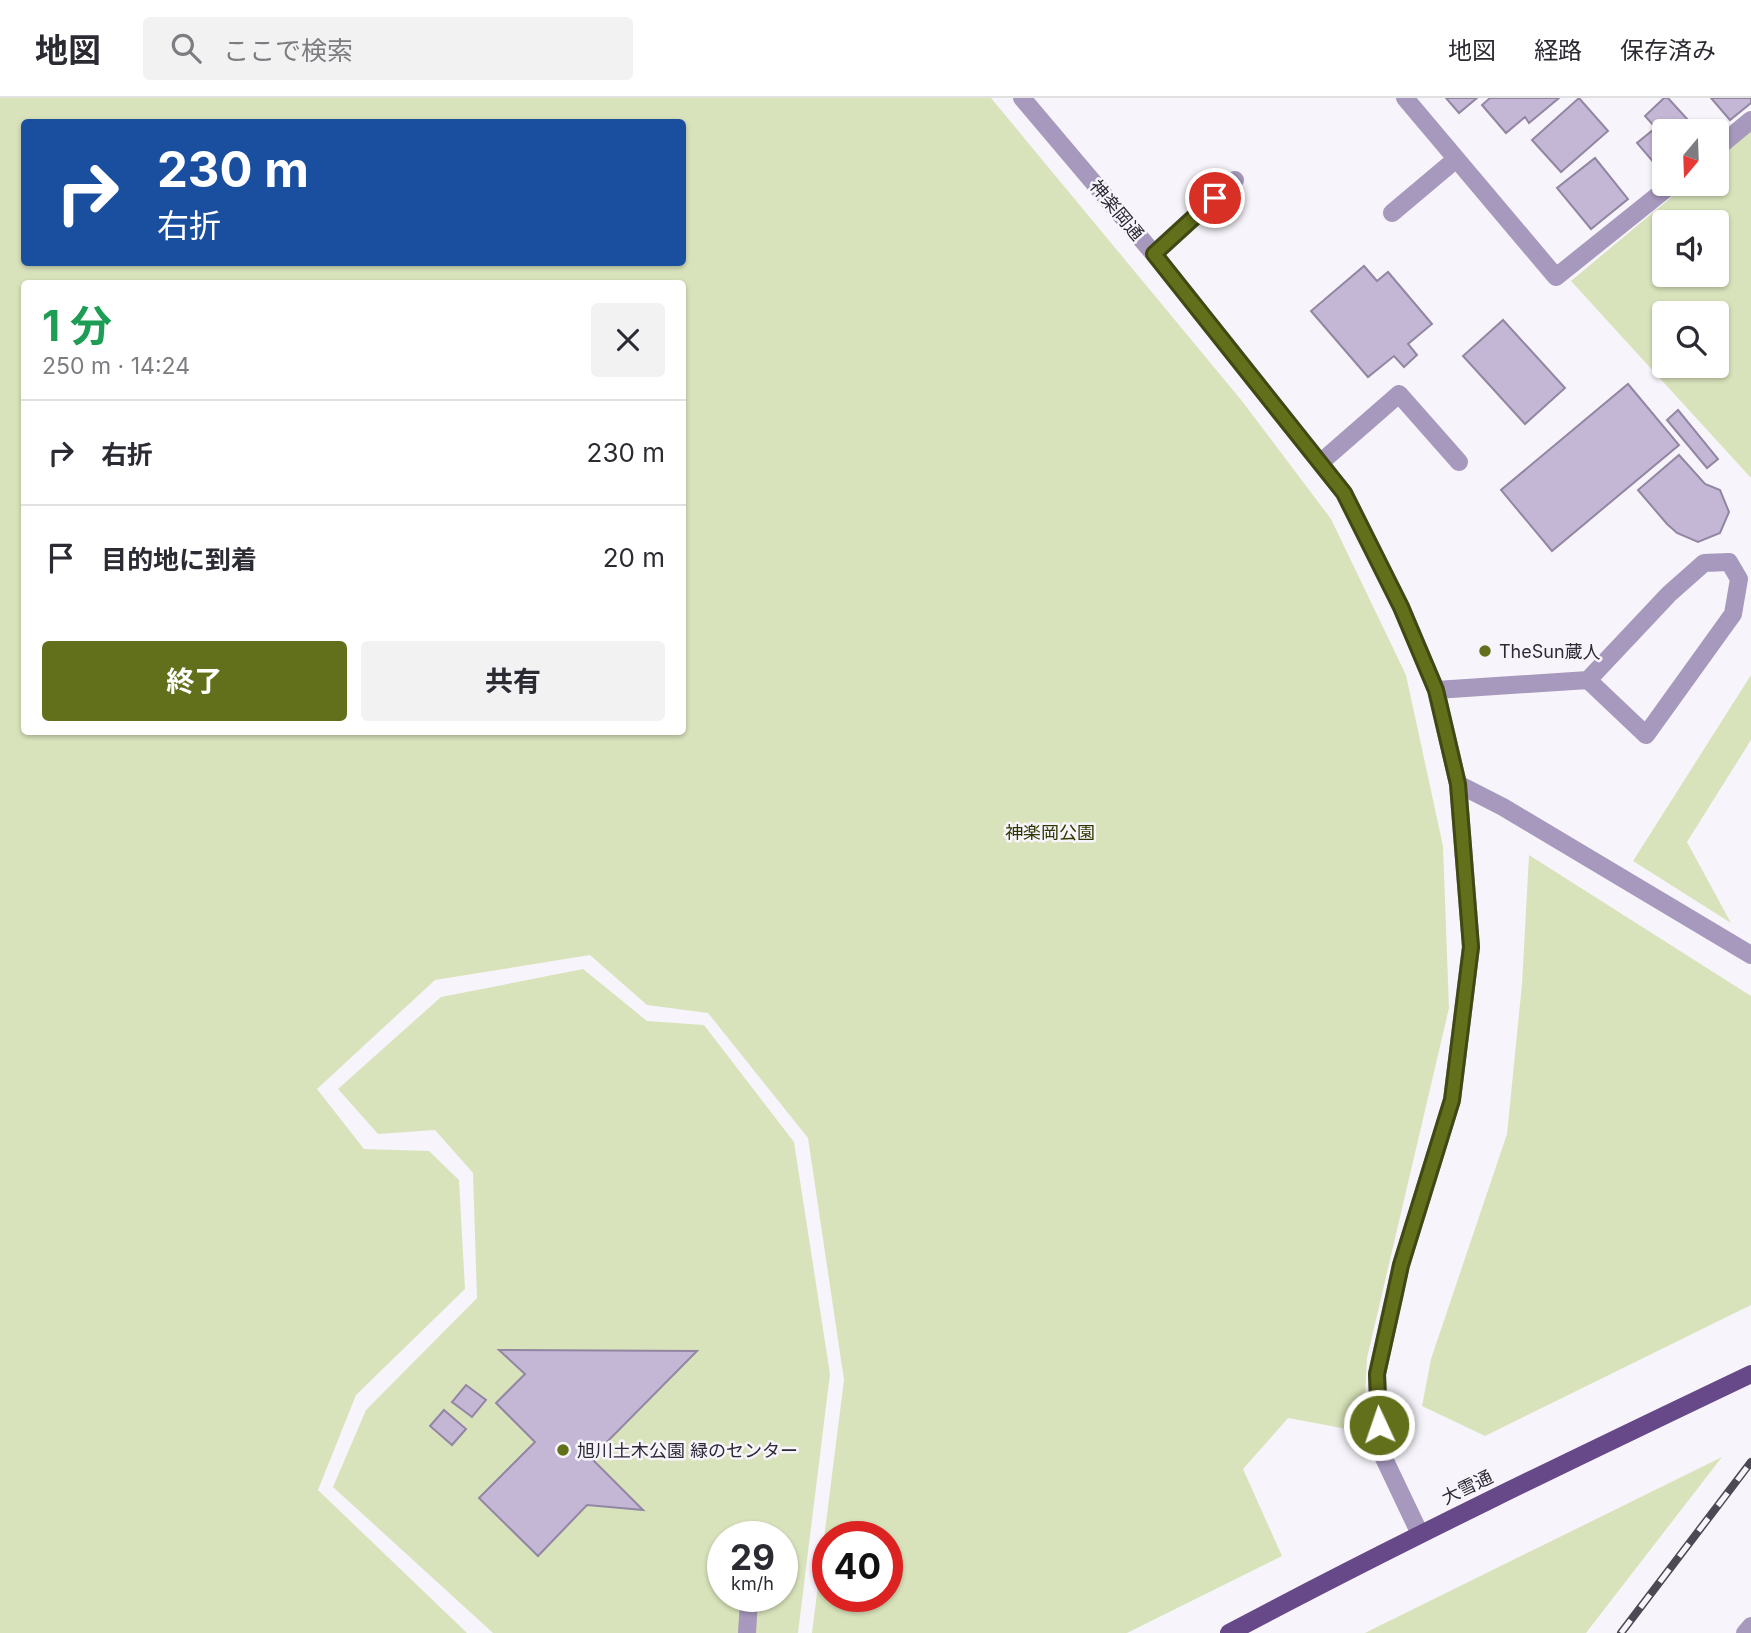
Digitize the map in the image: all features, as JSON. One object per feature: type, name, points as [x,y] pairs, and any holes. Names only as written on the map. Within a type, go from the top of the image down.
[{"type":"main road","name":"大雪通","points":[[1229,1633],[1420,1534],[1751,1374]]},
{"type":"street","name":"神楽岡通","points":[[1022,98],[1154,254],[1344,493],[1401,607],[1436,690],[1458,784],[1471,947],[1452,1100],[1401,1265],[1377,1374],[1380,1450],[1420,1534]]},
{"type":"street","points":[[1405,98],[1556,277],[1657,196]]},
{"type":"street","points":[[1729,138],[1751,120]]},
{"type":"street","points":[[1392,213],[1455,160]]},
{"type":"street","points":[[1154,254],[1235,180]]},
{"type":"street","points":[[1320,463],[1399,394],[1459,462]]},
{"type":"street","points":[[1436,690],[1588,680],[1669,594],[1704,563],[1729,562],[1739,579],[1733,614],[1646,735],[1588,680]]},
{"type":"street","points":[[1458,784],[1503,807],[1751,955]]},
{"type":"street","points":[[747,1633],[748,1612]]},
{"type":"street","points":[[1745,1633],[1751,1626]]},
{"type":"green space","name":"神楽岡公園","points":[[0,98],[991,98],[1242,401],[1331,519],[1406,675],[1443,846],[1449,1008],[1367,1358],[1363,1432],[1288,1418],[1243,1469],[1282,1556],[1127,1633],[812,1633],[815,1612],[903,1612],[903,1521],[826,1521],[844,1380],[808,1138],[708,1013],[647,1005],[590,955],[435,980],[317,1089],[364,1149],[429,1151],[459,1180],[465,1289],[356,1395],[318,1490],[467,1633],[0,1633]]},
{"type":"green space","points":[[1751,130],[1751,478],[1660,378],[1729,378],[1729,301],[1652,301],[1652,370],[1571,281],[1652,213],[1652,287],[1729,287],[1729,210],[1656,210],[1673,196],[1729,196],[1729,149]]},
{"type":"green space","points":[[1751,675],[1751,740],[1687,842],[1731,923],[1633,861]]},
{"type":"green space","points":[[1529,855],[1751,996],[1751,1305],[1485,1436],[1422,1406],[1431,1359],[1507,1134],[1522,984]]},
{"type":"green space","points":[[583,969],[647,1021],[704,1025],[794,1142],[830,1374],[798,1633],[493,1633],[333,1487],[366,1410],[477,1298],[473,1173],[435,1130],[378,1134],[338,1089],[441,997]]},
{"type":"green space","points":[[1722,1457],[1586,1633],[1365,1633],[1379,1626]]},
{"type":"building","points":[[1446,98],[1477,98],[1459,113]]},
{"type":"building","points":[[1490,98],[1559,98],[1529,123],[1525,117],[1506,133],[1482,105]]},
{"type":"building","points":[[1579,98],[1608,131],[1561,172],[1532,140]]},
{"type":"building","points":[[1664,98],[1668,98],[1687,119],[1652,119],[1652,124],[1645,116]]},
{"type":"building","points":[[1711,98],[1751,98],[1751,103],[1730,120]]},
{"type":"building","points":[[1652,131],[1652,160],[1637,143]]},
{"type":"building","points":[[1595,158],[1628,199],[1591,229],[1557,188]]},
{"type":"building","points":[[1364,266],[1377,281],[1388,272],[1432,324],[1408,344],[1417,355],[1404,367],[1394,356],[1368,377],[1311,311]]},
{"type":"building","points":[[1503,320],[1565,388],[1525,424],[1463,356]]},
{"type":"building","points":[[1628,384],[1679,445],[1552,551],[1501,490]]},
{"type":"building","points":[[1678,410],[1718,459],[1707,468],[1667,420]]},
{"type":"building","points":[[1679,455],[1705,484],[1720,490],[1729,512],[1720,533],[1698,542],[1677,533],[1638,490]]},
{"type":"building","name":"旭川土木公園 緑のセンター","points":[[499,1350],[697,1351],[591,1458],[643,1510],[587,1505],[538,1556],[479,1498],[535,1442],[496,1403],[525,1374]]},
{"type":"building","points":[[466,1385],[486,1400],[472,1417],[452,1402]]},
{"type":"building","points":[[444,1410],[466,1429],[452,1445],[430,1426]]},
{"type":"railway","points":[[1621,1633],[1751,1462]]},
{"type":"place","name":"TheSun蔵人","points":[[1485,651]]},
{"type":"place","name":"旭川土木公園 緑のセンター","points":[[563,1450]]},
{"type":"route","points":[[1215,198],[1154,254],[1344,493],[1401,607],[1436,690],[1458,784],[1471,947],[1452,1100],[1401,1265],[1377,1374],[1379,1425]]}]
